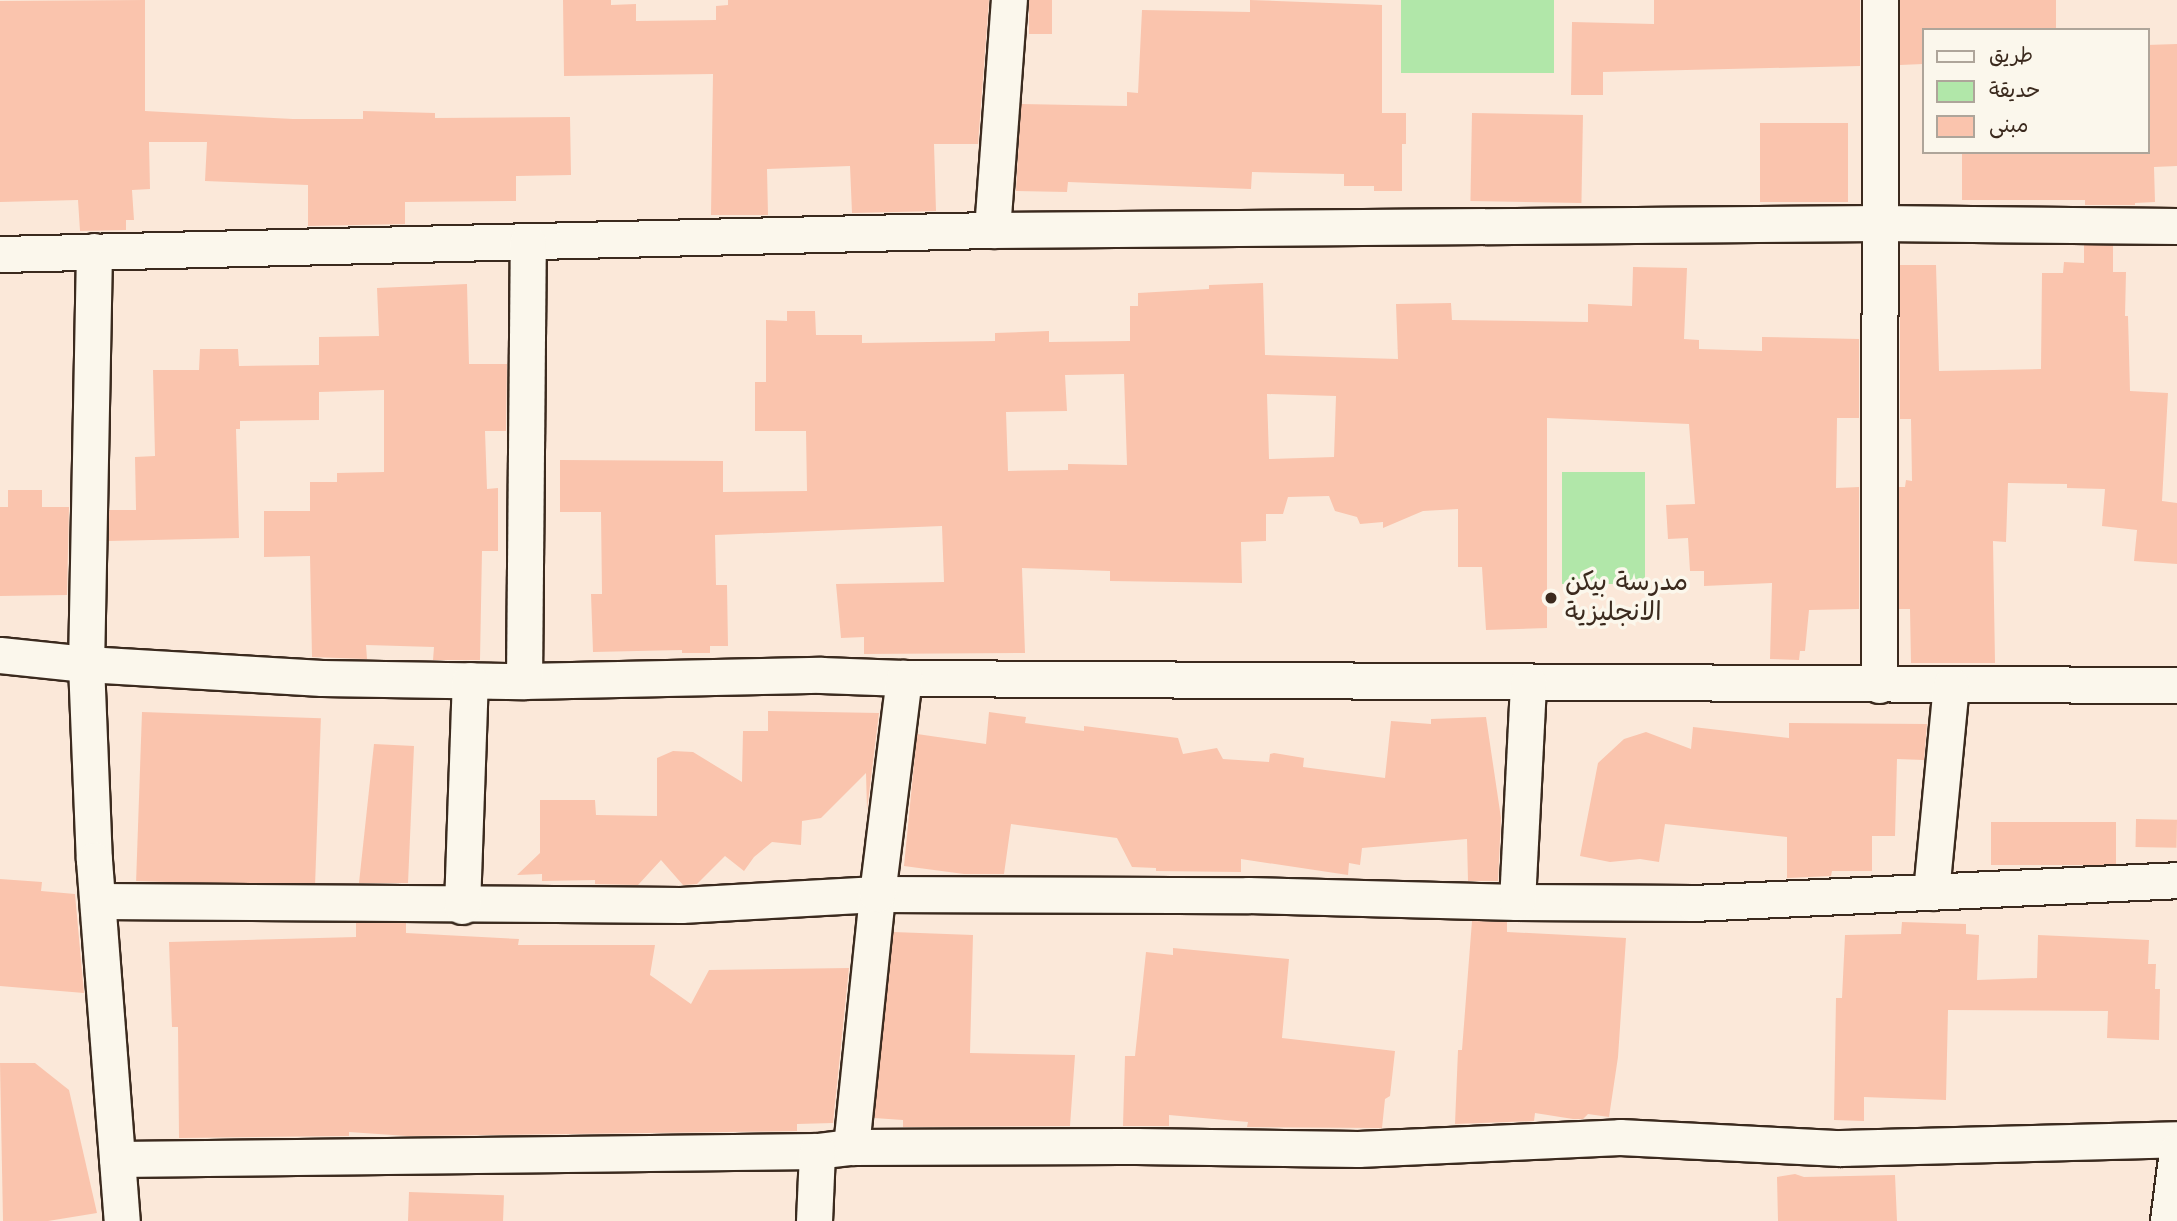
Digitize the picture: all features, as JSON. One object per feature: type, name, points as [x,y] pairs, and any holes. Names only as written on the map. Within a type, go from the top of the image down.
[{"type":"street","points":[[992,230],[1009,0]]},
{"type":"street","points":[[1879,685],[1880,0]]},
{"type":"street","points":[[0,254],[992,230],[1879,223],[2177,226]]},
{"type":"street","points":[[524,681],[528,242]]},
{"type":"street","points":[[94,251],[86,664],[94,860],[122,1221]]},
{"type":"street","points":[[0,655],[86,664],[322,678],[524,681],[821,675],[904,678],[2177,685]]},
{"type":"street","points":[[814,1221],[834,1149],[877,894],[904,678]]},
{"type":"street","points":[[462,906],[470,680]]},
{"type":"street","points":[[1517,902],[1528,682]]},
{"type":"street","points":[[1931,892],[1951,685]]},
{"type":"street","points":[[99,901],[462,906],[681,905],[877,894],[1248,895],[1517,902],[1693,903],[2177,880]]},
{"type":"street","points":[[117,1159],[1136,1146],[1359,1149],[1620,1137],[1840,1148],[2177,1139]]},
{"type":"street","points":[[2171,1209],[2177,1152]]},
{"type":"green space","points":[[1401,0],[1554,0],[1554,73],[1401,73]]},
{"type":"green space","points":[[1562,472],[1645,472],[1645,584],[1562,584]]},
{"type":"building","points":[[145,0],[145,111],[293,119],[363,119],[363,111],[435,113],[435,118],[570,117],[571,175],[516,176],[516,201],[405,202],[405,224],[308,226],[308,185],[205,181],[207,142],[149,142],[150,189],[132,190],[134,220],[126,220],[126,230],[80,231],[78,200],[0,202],[0,1]]},
{"type":"building","points":[[563,0],[611,0],[611,5],[636,4],[636,21],[716,20],[716,6],[728,5],[728,0],[989,0],[978,144],[934,144],[936,211],[852,213],[850,166],[767,169],[768,215],[711,215],[713,74],[564,76]]},
{"type":"building","points":[[1029,0],[1052,0],[1052,34],[1029,34]]},
{"type":"building","points":[[1250,0],[1382,5],[1382,113],[1406,113],[1406,144],[1402,144],[1402,191],[1374,191],[1374,186],[1344,186],[1344,174],[1252,172],[1251,189],[1068,182],[1067,192],[1016,191],[1021,104],[1127,106],[1127,92],[1138,93],[1142,10],[1250,12]]},
{"type":"building","points":[[1654,0],[1860,0],[1860,66],[1603,72],[1603,95],[1571,95],[1572,22],[1654,24]]},
{"type":"building","points":[[1900,0],[2056,0],[2056,28],[1922,28],[1922,64],[1900,65]]},
{"type":"building","points":[[2177,44],[2177,166],[2154,167],[2155,202],[2135,205],[2085,205],[2085,200],[1962,200],[1962,154],[2149,154],[2149,45]]},
{"type":"building","points":[[1472,113],[1583,115],[1581,203],[1470,201]]},
{"type":"building","points":[[1760,123],[1848,123],[1848,202],[1760,202]]},
{"type":"building","points":[[2084,245],[2113,245],[2113,272],[2126,272],[2125,316],[2128,316],[2130,391],[2168,393],[2162,501],[2177,503],[2177,564],[2134,561],[2137,530],[2102,526],[2105,489],[2067,488],[2067,484],[2008,483],[2006,542],[1993,541],[1995,663],[1911,663],[1910,609],[1899,609],[1899,487],[1905,487],[1906,480],[1912,481],[1911,419],[1900,419],[1900,265],[1936,265],[1939,371],[2041,369],[2042,273],[2063,273],[2064,262],[2084,263]]},
{"type":"building","points":[[1633,267],[1687,268],[1684,339],[1699,340],[1699,349],[1762,351],[1762,337],[1859,339],[1859,418],[1837,418],[1836,488],[1859,487],[1859,609],[1809,610],[1805,651],[1800,651],[1799,660],[1770,659],[1772,583],[1704,586],[1704,571],[1690,571],[1688,538],[1668,539],[1666,505],[1695,504],[1689,424],[1547,418],[1547,628],[1486,630],[1482,567],[1458,567],[1458,509],[1423,511],[1383,528],[1383,522],[1360,524],[1357,517],[1335,511],[1329,496],[1288,497],[1283,514],[1266,514],[1266,541],[1241,542],[1242,583],[1110,581],[1110,571],[1022,568],[1025,653],[864,654],[864,637],[841,638],[836,584],[944,582],[942,526],[715,535],[716,585],[727,585],[728,646],[710,646],[710,653],[682,653],[682,650],[593,652],[591,594],[602,594],[601,512],[560,512],[560,460],[723,461],[723,492],[807,491],[806,431],[755,431],[755,382],[766,382],[766,320],[787,321],[787,311],[815,311],[816,335],[862,335],[862,343],[995,341],[995,333],[1049,331],[1049,342],[1130,341],[1130,306],[1138,306],[1138,293],[1209,289],[1209,285],[1263,283],[1265,355],[1398,359],[1396,304],[1451,303],[1452,320],[1588,322],[1588,304],[1632,306]],"holes":[[[1124,374],[1127,465],[1068,464],[1068,470],[1008,471],[1006,412],[1067,411],[1065,375]],[[1267,394],[1336,396],[1334,457],[1269,459]]]},
{"type":"building","points":[[467,284],[469,364],[507,364],[506,431],[485,431],[487,489],[498,488],[498,551],[482,551],[480,660],[433,660],[434,647],[366,645],[367,659],[312,657],[310,556],[264,557],[264,511],[310,511],[310,482],[337,482],[337,473],[384,472],[384,390],[319,392],[319,337],[379,336],[377,288]]},
{"type":"building","points":[[200,349],[238,349],[239,366],[319,365],[319,420],[240,421],[240,429],[236,429],[239,538],[109,541],[109,510],[136,510],[135,457],[155,456],[153,370],[199,370]]},
{"type":"building","points":[[8,490],[42,490],[42,507],[69,507],[67,595],[0,596],[0,507],[8,507]]},
{"type":"building","points":[[768,711],[879,713],[867,810],[866,773],[821,818],[802,821],[801,845],[772,842],[754,857],[744,871],[725,856],[697,884],[683,885],[661,860],[638,885],[595,884],[595,880],[542,881],[542,874],[517,875],[540,853],[540,800],[595,800],[596,815],[657,816],[657,758],[673,751],[693,752],[742,782],[743,731],[768,731]]},
{"type":"building","points":[[142,712],[321,718],[315,887],[136,881]]},
{"type":"building","points":[[989,712],[1026,717],[1025,723],[1084,731],[1084,726],[1178,738],[1183,754],[1217,748],[1223,759],[1269,762],[1270,754],[1274,753],[1304,758],[1303,767],[1385,778],[1391,721],[1431,724],[1431,719],[1486,717],[1501,818],[1498,881],[1468,881],[1467,839],[1362,848],[1360,865],[1349,863],[1348,875],[1241,859],[1241,872],[1156,871],[1156,868],[1132,867],[1117,838],[1011,824],[1004,874],[964,874],[904,866],[917,734],[986,744]]},
{"type":"building","points":[[1789,723],[1927,724],[1924,760],[1897,759],[1895,836],[1872,836],[1872,871],[1832,871],[1831,876],[1787,878],[1787,837],[1665,824],[1659,862],[1640,859],[1610,862],[1580,856],[1598,763],[1624,739],[1646,732],[1691,749],[1693,727],[1789,738]]},
{"type":"building","points":[[374,744],[414,746],[408,883],[359,883]]},
{"type":"building","points":[[2136,819],[2177,820],[2177,848],[2136,847]]},
{"type":"building","points":[[1991,822],[2116,822],[2116,865],[1991,865]]},
{"type":"building","points":[[0,879],[42,882],[41,891],[75,894],[84,993],[0,986]]},
{"type":"building","points":[[1472,921],[1507,922],[1507,932],[1626,938],[1618,1057],[1609,1117],[1588,1114],[1583,1119],[1573,1119],[1535,1113],[1534,1121],[1455,1124],[1458,1050],[1462,1050]]},
{"type":"building","points":[[1902,922],[1966,924],[1966,934],[1979,935],[1977,980],[2037,978],[2038,935],[2149,940],[2148,964],[2156,964],[2155,989],[2160,989],[2159,1040],[2107,1038],[2108,1011],[1948,1010],[1946,1100],[1864,1097],[1864,1121],[1834,1120],[1836,998],[1842,998],[1845,935],[1901,934]]},
{"type":"building","points":[[356,923],[406,923],[406,933],[519,939],[518,945],[655,945],[650,975],[691,1004],[709,970],[849,968],[833,1123],[797,1124],[797,1131],[407,1136],[349,1132],[349,1136],[179,1138],[178,1027],[172,1027],[169,942],[356,937]]},
{"type":"building","points":[[893,932],[973,935],[970,1053],[1075,1055],[1070,1126],[903,1127],[903,1120],[874,1118]]},
{"type":"building","points":[[1173,948],[1289,959],[1282,1038],[1395,1051],[1390,1096],[1385,1099],[1382,1128],[1247,1127],[1248,1122],[1169,1115],[1169,1126],[1123,1126],[1125,1056],[1135,1056],[1146,952],[1173,955]]},
{"type":"building","points":[[0,1063],[35,1063],[69,1090],[97,1213],[48,1221],[3,1221]]},
{"type":"building","points":[[1795,1174],[1804,1177],[1895,1175],[1897,1221],[1778,1221],[1777,1177]]},
{"type":"building","points":[[409,1192],[504,1195],[503,1221],[408,1221]]},
{"type":"place","name":"مدرسة بيكن الانجليزية","points":[[1551,598]]}]
